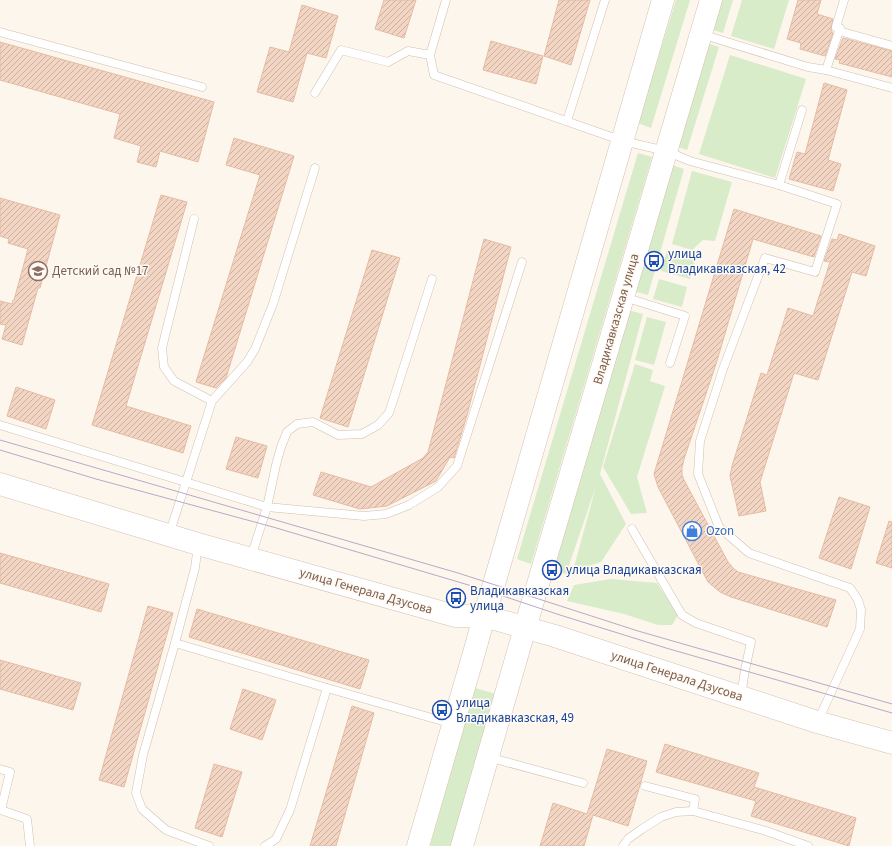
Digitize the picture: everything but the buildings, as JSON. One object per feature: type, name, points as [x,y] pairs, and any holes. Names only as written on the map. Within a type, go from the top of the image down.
[{"type":"main road","points":[[418,846],[663,0]]},
{"type":"main road","name":"Владикавказская улица","points":[[462,846],[711,0]]},
{"type":"main road","name":"улица Генерала Дзусова","points":[[0,484],[198,544],[455,616],[484,616],[555,636],[817,722],[892,743]]},
{"type":"lane","points":[[446,0],[430,55],[434,75],[623,141],[666,151],[690,161],[779,185],[837,204],[815,272],[765,258],[723,369],[700,441],[698,474],[720,527],[749,553],[850,588],[858,600],[862,610],[860,629],[817,722]]},
{"type":"lane","points":[[567,122],[604,0]]},
{"type":"lane","points":[[826,70],[840,28],[836,27],[844,0]]},
{"type":"lane","points":[[839,31],[892,46]]},
{"type":"lane","points":[[0,32],[202,87]]},
{"type":"lane","points":[[700,34],[808,67],[826,70],[892,88]]},
{"type":"lane","points":[[315,93],[341,50],[388,62],[408,51],[430,55]]},
{"type":"lane","points":[[779,185],[802,110]]},
{"type":"lane","points":[[169,535],[212,401],[247,362],[255,349],[273,304],[315,168]]},
{"type":"lane","points":[[194,219],[162,348],[164,367],[174,381],[212,401]]},
{"type":"lane","points":[[0,425],[267,507],[364,516],[386,514],[409,505],[438,487],[457,466],[522,262]]},
{"type":"lane","points":[[250,559],[267,507],[281,447],[287,432],[297,424],[313,422],[338,435],[362,434],[378,425],[389,413],[432,279]]},
{"type":"lane","points":[[623,297],[685,316],[670,364]]},
{"type":"lane","points":[[632,529],[682,615],[696,623],[751,642],[740,697]]},
{"type":"lane","points":[[198,544],[195,568],[143,755],[136,793],[142,809],[166,830],[209,846]]},
{"type":"lane","points":[[175,643],[453,724]]},
{"type":"lane","points":[[264,846],[276,840],[290,810],[327,688]]},
{"type":"lane","points":[[488,757],[583,783]]},
{"type":"lane","points":[[0,769],[10,772],[1,810],[27,819],[30,846]]},
{"type":"lane","points":[[645,786],[695,799],[693,811]]},
{"type":"lane","points":[[623,846],[628,839],[642,828],[662,817],[676,812],[693,811],[766,831],[808,846]]},
{"type":"green space","points":[[676,0],[690,0],[651,128],[638,123]]},
{"type":"green space","points":[[722,0],[733,0],[723,33],[713,30]]},
{"type":"green space","points":[[742,0],[789,0],[774,49],[731,36]]},
{"type":"green space","points":[[707,43],[719,47],[687,150],[675,146]]},
{"type":"green space","points":[[730,55],[806,79],[775,178],[699,154]]},
{"type":"green space","points":[[638,153],[652,157],[531,564],[517,559]]},
{"type":"green space","points":[[669,164],[684,169],[648,295],[633,291]]},
{"type":"green space","points":[[692,171],[732,182],[715,241],[703,240],[692,250],[672,244]]},
{"type":"green space","points":[[667,251],[695,259],[690,279],[661,271]]},
{"type":"green space","points":[[659,279],[687,287],[682,307],[653,299]]},
{"type":"green space","points":[[624,309],[643,314],[600,474],[626,524],[601,562],[573,571],[596,486],[566,574],[548,568]]},
{"type":"green space","points":[[647,317],[666,322],[654,365],[635,360]]},
{"type":"green space","points":[[635,364],[653,370],[650,381],[665,386],[637,477],[647,513],[631,514],[603,467]]},
{"type":"green space","points":[[611,579],[657,583],[678,615],[672,625],[658,625],[624,614],[567,601],[574,585]]},
{"type":"green space","points":[[475,688],[496,694],[452,846],[430,846]]},
{"type":"tram line","points":[[0,440],[458,573],[638,631],[892,704]]},
{"type":"tram line","points":[[0,450],[96,479],[273,527],[482,589],[666,648],[892,713]]},
{"type":"place","name":"улица Владикавказская, 42","points":[[654,261]]},
{"type":"place","name":"Детский сад №17","points":[[38,271]]},
{"type":"place","name":"Ozon","points":[[692,531]]},
{"type":"place","name":"улица Владикавказская","points":[[552,570]]},
{"type":"place","name":"Владикавказская улица","points":[[456,598]]},
{"type":"place","name":"улица Владикавказская, 49","points":[[442,710]]}]
